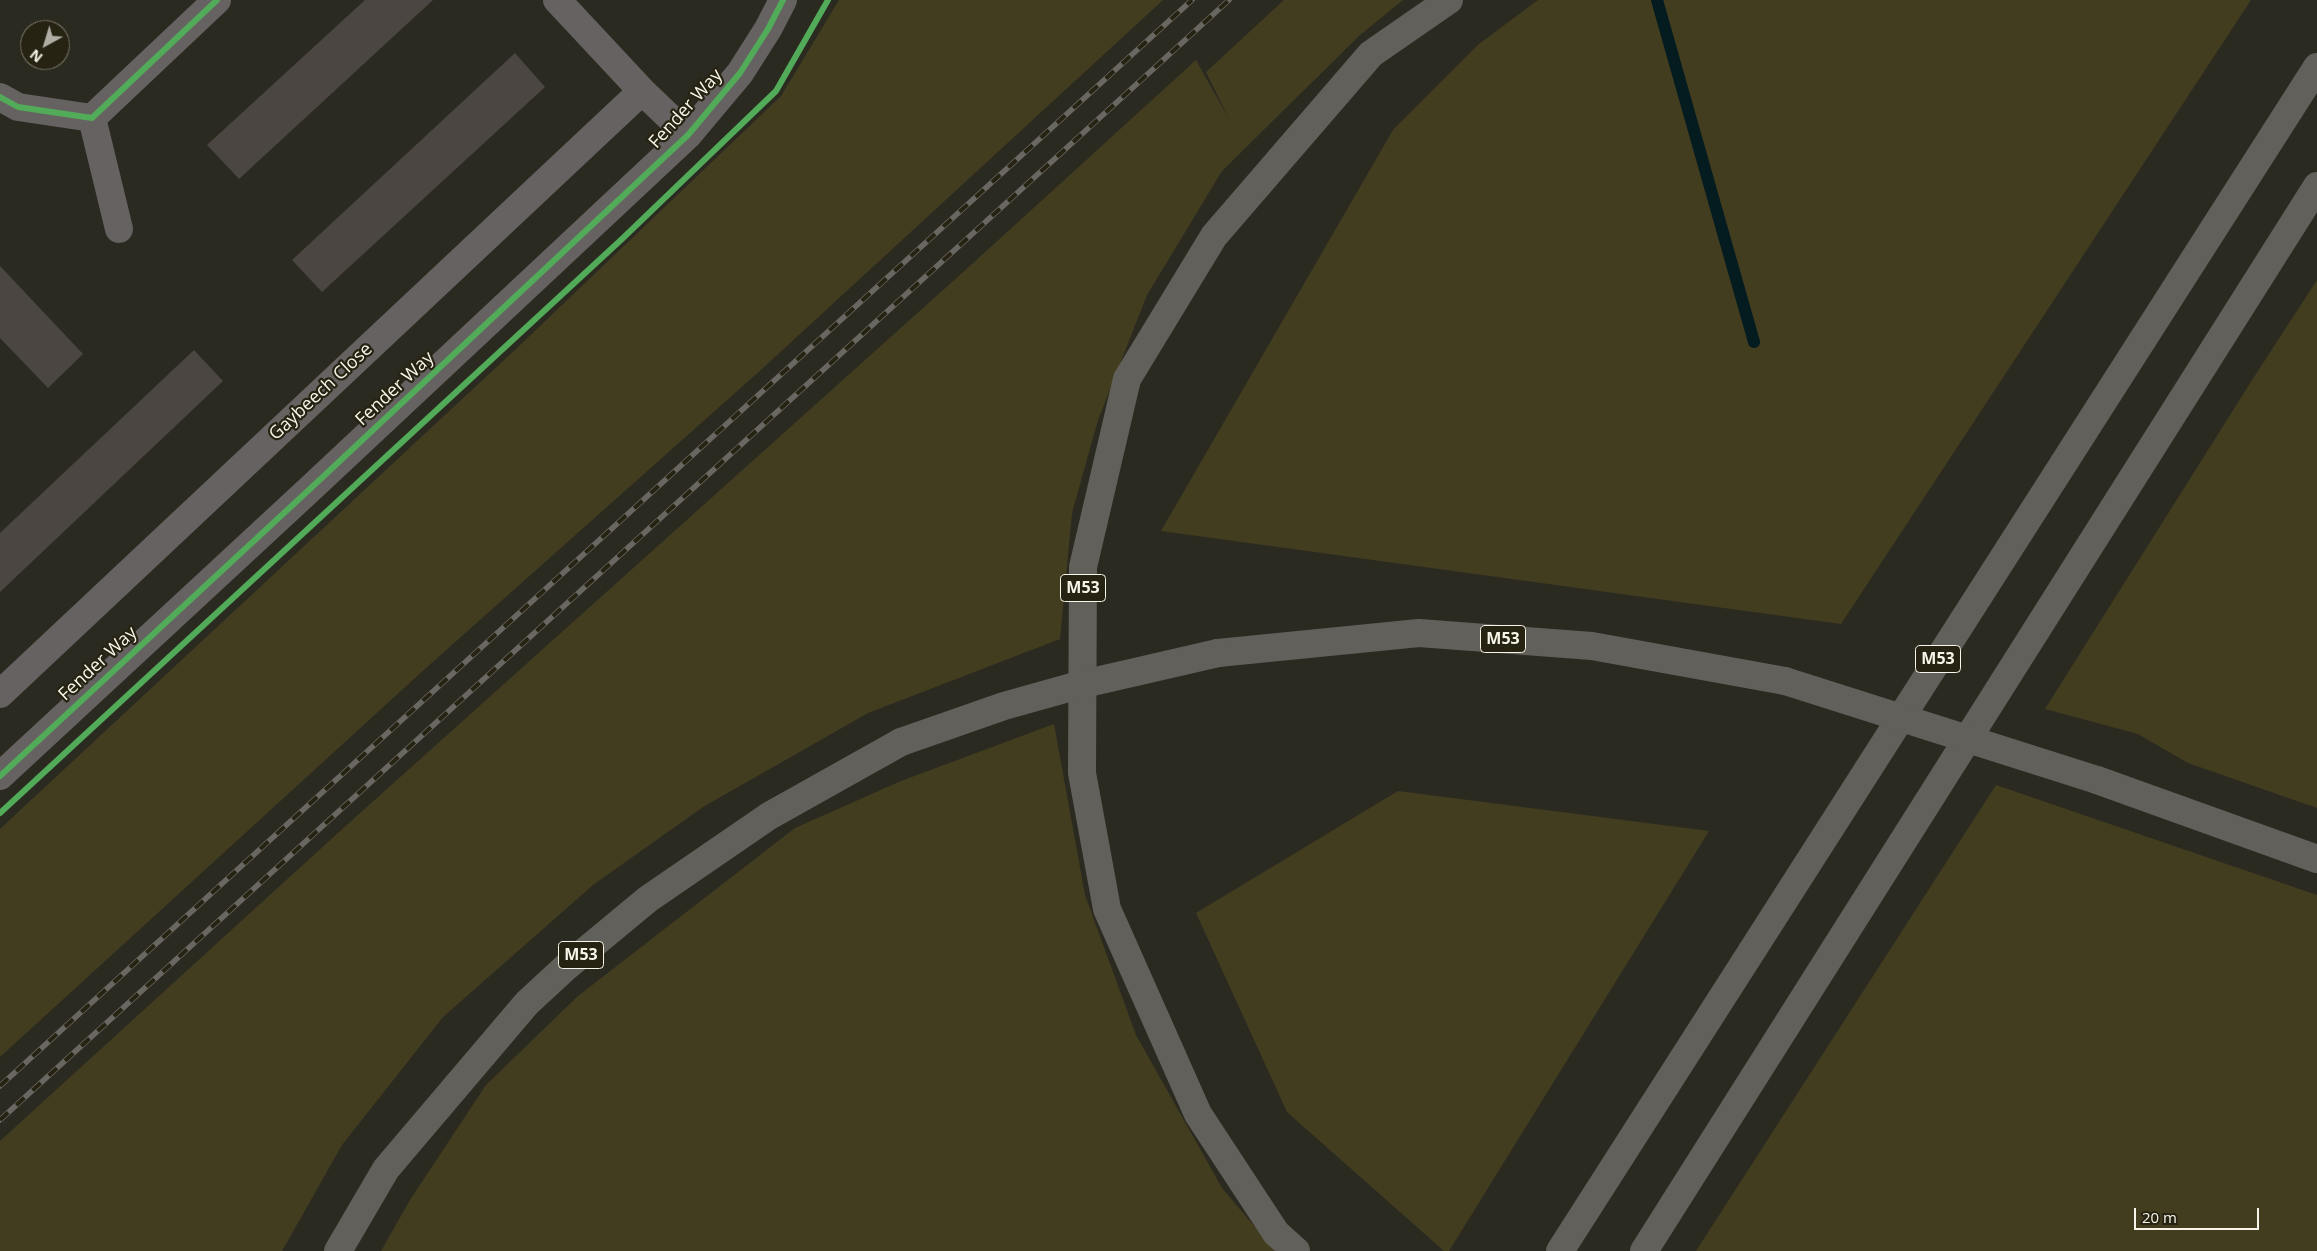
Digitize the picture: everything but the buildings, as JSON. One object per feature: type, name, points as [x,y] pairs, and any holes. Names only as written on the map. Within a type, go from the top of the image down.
[{"type":"highway","name":"M53","points":[[1296,1251],[1276,1233],[1198,1114],[1107,910],[1082,772],[1083,567],[1127,379],[1214,236],[1370,54],[1449,0]]},
{"type":"highway","name":"M53","points":[[1560,1251],[2317,67]]},
{"type":"highway","points":[[1644,1251],[2317,186]]},
{"type":"highway","name":"M53","points":[[338,1251],[386,1169],[527,1003],[566,967],[648,899],[769,816],[901,742],[1004,706],[1079,685],[1218,653],[1419,633],[1592,646],[1785,681],[2097,780],[2317,859]]},
{"type":"street","points":[[92,118],[217,0]]},
{"type":"street","points":[[557,0],[642,91],[688,135]]},
{"type":"street","name":"Fender Way","points":[[0,776],[688,135],[740,73],[768,29],[783,0]]},
{"type":"street","name":"Gaybeech Close","points":[[0,694],[642,91]]},
{"type":"street","points":[[0,97],[18,107],[92,118]]},
{"type":"street","points":[[92,118],[119,229]]},
{"type":"shaded area","points":[[839,0],[1163,0],[763,368],[426,668],[0,1057],[0,829],[517,348],[781,96]]},
{"type":"shaded area","points":[[1284,0],[1403,0],[1360,35],[1222,171],[1147,295],[1098,420],[1072,513],[1060,639],[868,713],[703,807],[593,885],[443,1017],[342,1145],[282,1251],[0,1251],[0,1141],[339,832],[971,265],[1196,60],[1230,121],[1206,72]]},
{"type":"shaded area","points":[[1538,0],[2251,0],[1841,624],[1161,531],[1393,130],[1479,44]]},
{"type":"shaded area","points":[[2317,280],[2317,808],[2188,763],[2138,734],[2045,709]]},
{"type":"shaded area","points":[[1054,724],[1085,895],[1136,1035],[1222,1188],[1275,1251],[381,1251],[410,1200],[486,1085],[578,996],[795,828],[901,781]]},
{"type":"shaded area","points":[[1996,785],[2317,895],[2317,1251],[1696,1251]]},
{"type":"shaded area","points":[[1398,791],[1709,831],[1449,1251],[1444,1251],[1287,1112],[1196,913]]},
{"type":"waterway","points":[[1657,0],[1754,342]]},
{"type":"railway","points":[[0,1086],[1192,0]]},
{"type":"railway","points":[[0,1120],[1229,0]]},
{"type":"cycle path","points":[[0,97],[18,107],[92,118],[217,0]]},
{"type":"cycle path","points":[[0,776],[688,135],[740,73],[768,29],[783,0]]},
{"type":"cycle path","points":[[0,813],[622,239],[776,91],[828,0]]}]
